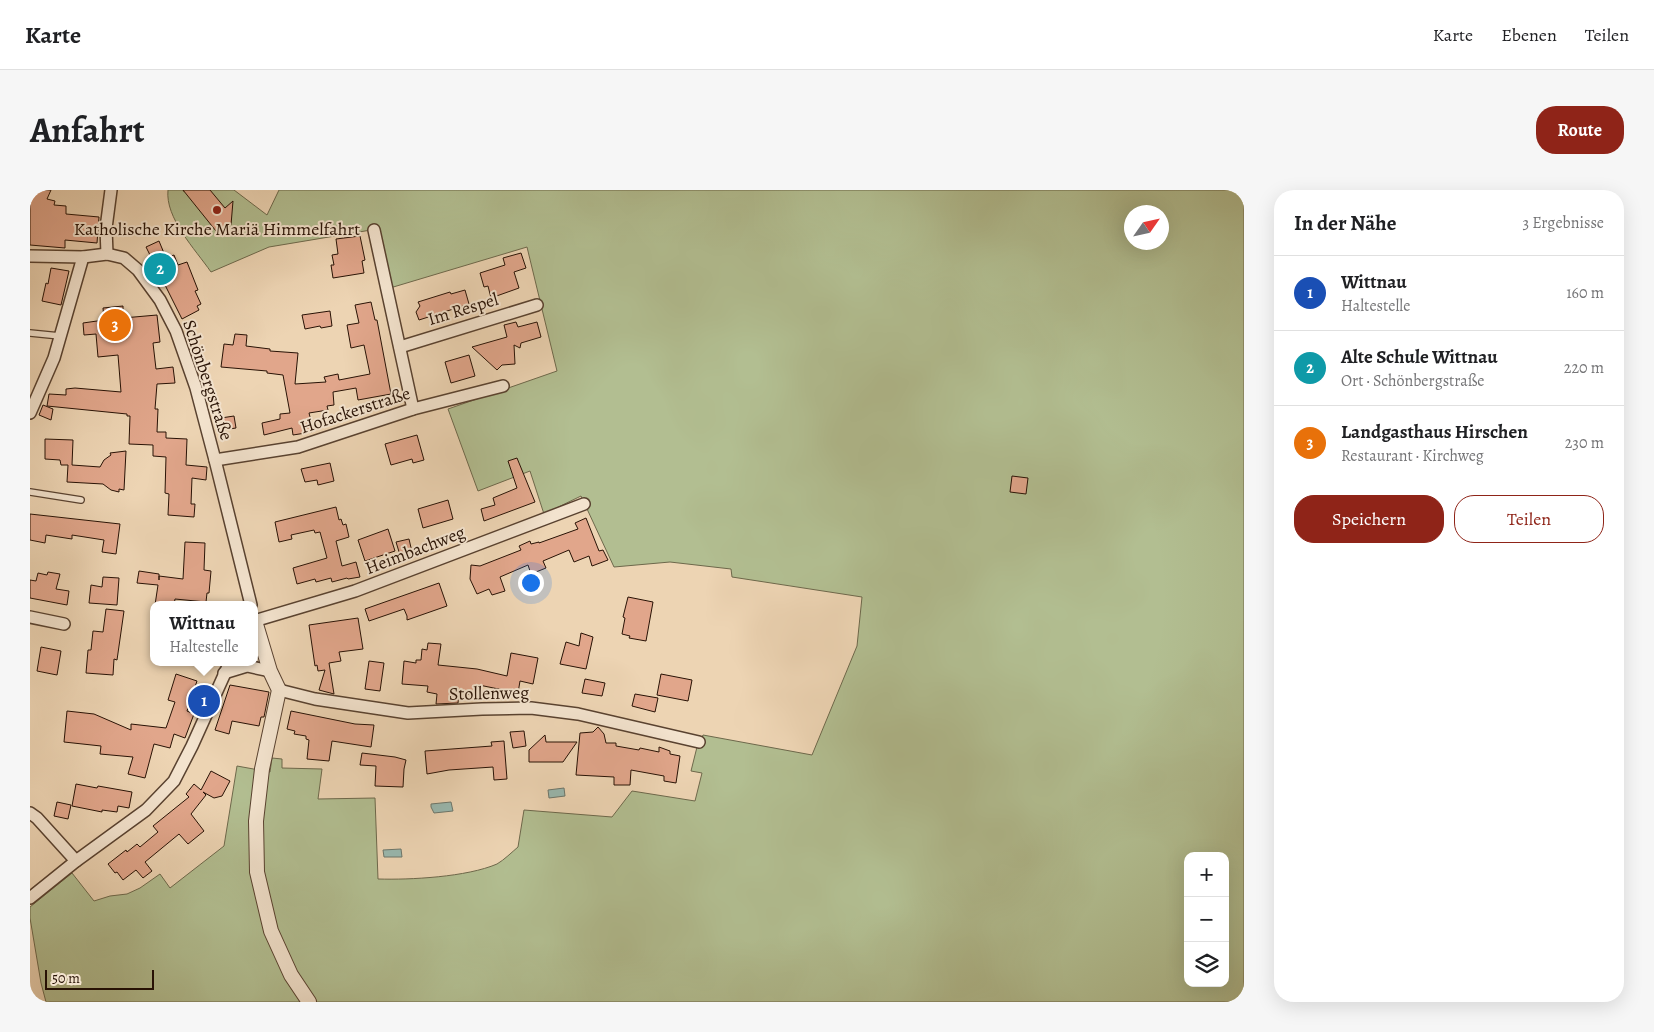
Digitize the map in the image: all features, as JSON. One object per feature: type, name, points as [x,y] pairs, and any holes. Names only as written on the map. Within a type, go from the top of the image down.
[{"type":"street","points":[[30,256],[83,257],[107,254],[106,228],[111,190]]},
{"type":"street","points":[[374,230],[413,409]]},
{"type":"street","name":"Schönbergstraße","points":[[107,254],[124,258],[138,270],[160,300],[176,331],[188,365],[215,460],[250,601]]},
{"type":"street","points":[[30,413],[54,358],[83,257]]},
{"type":"street","name":"Im Respel","points":[[400,347],[537,305]]},
{"type":"street","name":"Hofackerstraße","points":[[215,460],[298,447],[413,409],[504,386]]},
{"type":"street","name":"Heimbachweg","points":[[258,618],[355,591],[584,504]]},
{"type":"street","points":[[30,617],[64,624]]},
{"type":"street","points":[[258,632],[270,671],[279,690],[262,769],[256,822],[257,872],[271,931],[291,975],[309,1002]]},
{"type":"street","points":[[30,898],[76,861],[146,810],[174,782],[227,668],[247,666],[270,671]]},
{"type":"street","name":"Stollenweg","points":[[279,690],[362,707],[408,713],[532,708],[578,714],[699,742]]},
{"type":"street","points":[[30,813],[37,818],[76,861]]},
{"type":"lane","points":[[30,333],[61,336]]},
{"type":"lane","points":[[30,492],[81,500]]},
{"type":"green space","points":[[168,190],[183,190],[184,192],[187,190],[234,190],[267,215],[279,190],[1244,190],[1244,1002],[46,1002],[30,918],[30,907],[72,873],[94,901],[110,896],[127,894],[140,888],[160,874],[170,888],[224,846],[237,766],[270,772],[272,758],[282,759],[282,768],[322,769],[318,799],[375,798],[378,879],[455,875],[497,864],[518,847],[524,810],[612,817],[632,791],[695,801],[702,773],[691,771],[697,747],[703,735],[812,755],[857,646],[862,597],[732,577],[731,569],[670,562],[614,567],[581,496],[544,514],[530,471],[478,491],[448,409],[557,371],[527,247],[390,288],[377,229],[269,247],[211,272],[182,233],[168,201]]},
{"type":"water","points":[[564,788],[565,796],[549,798],[548,790]]},
{"type":"water","points":[[451,802],[453,811],[434,813],[431,807],[431,804]]},
{"type":"water","points":[[401,849],[402,857],[384,857],[383,850]]},
{"type":"building","points":[[30,190],[51,190],[47,199],[55,201],[54,205],[66,206],[66,214],[99,217],[97,243],[65,240],[65,248],[30,245]]},
{"type":"building","name":"Katholische Kirche Mariä Himmelfahrt","points":[[183,190],[210,190],[225,208],[233,201],[231,225],[223,231],[216,231]]},
{"type":"building","points":[[360,236],[365,260],[362,261],[364,273],[333,278],[331,265],[334,265],[332,255],[338,254],[336,239]]},
{"type":"building","points":[[159,241],[166,258],[174,255],[178,265],[187,262],[198,290],[195,291],[201,304],[197,306],[199,310],[182,319],[146,247]]},
{"type":"building","points":[[521,253],[526,268],[514,272],[519,288],[491,298],[488,286],[484,287],[480,273],[505,265],[503,258]]},
{"type":"building","points":[[51,268],[69,271],[61,305],[42,301]]},
{"type":"building","points":[[465,290],[469,304],[419,320],[416,312],[420,306],[418,302],[450,292],[451,294]]},
{"type":"building","points":[[371,302],[375,320],[377,320],[391,394],[358,400],[356,388],[333,392],[334,405],[327,406],[328,410],[309,413],[312,432],[293,435],[292,428],[264,435],[262,423],[280,419],[280,414],[290,413],[283,375],[267,373],[267,371],[221,367],[224,344],[233,345],[235,334],[247,335],[246,346],[270,349],[270,351],[298,353],[295,384],[326,382],[324,377],[338,374],[339,380],[370,374],[364,345],[351,348],[347,325],[359,323],[355,305]]},
{"type":"building","points":[[123,306],[123,318],[157,315],[160,342],[153,343],[156,369],[173,367],[175,383],[157,384],[155,409],[158,409],[157,432],[166,432],[166,438],[187,439],[186,465],[207,467],[206,480],[192,478],[191,504],[195,504],[194,517],[168,515],[169,494],[165,493],[166,457],[153,456],[153,445],[129,444],[130,416],[127,416],[127,414],[47,406],[49,394],[66,395],[66,389],[121,392],[118,355],[98,357],[96,334],[84,335],[83,323],[104,320],[103,308]]},
{"type":"building","points":[[330,311],[332,326],[305,329],[302,315]]},
{"type":"building","points":[[516,322],[518,327],[537,322],[541,337],[521,343],[520,348],[514,345],[515,364],[502,365],[497,370],[472,347],[507,337],[504,325]]},
{"type":"building","points":[[469,355],[475,376],[451,383],[445,362]]},
{"type":"building","points":[[43,405],[53,409],[51,420],[39,415]]},
{"type":"building","points":[[234,416],[236,428],[223,430],[221,418]]},
{"type":"building","points":[[417,435],[424,460],[413,463],[412,459],[391,465],[385,444]]},
{"type":"building","points":[[45,439],[73,440],[72,465],[100,467],[104,460],[111,455],[110,453],[126,451],[124,490],[119,489],[119,492],[111,490],[103,484],[67,482],[68,465],[61,465],[60,460],[45,459]]},
{"type":"building","points":[[517,458],[535,502],[484,521],[481,509],[495,505],[493,498],[517,488],[508,461]]},
{"type":"building","points":[[330,463],[334,481],[318,485],[317,480],[305,482],[301,469]]},
{"type":"building","points":[[1012,476],[1028,478],[1026,494],[1010,492]]},
{"type":"building","points":[[448,500],[453,519],[423,528],[418,509]]},
{"type":"building","points":[[336,507],[339,520],[341,519],[343,525],[346,524],[349,537],[336,541],[342,566],[356,562],[360,577],[332,582],[331,578],[316,582],[315,579],[297,584],[293,568],[327,558],[320,532],[315,533],[314,530],[291,535],[292,539],[279,542],[275,522]]},
{"type":"building","points":[[30,514],[120,524],[116,554],[102,552],[104,540],[72,535],[72,539],[46,535],[45,543],[30,540]]},
{"type":"building","points":[[586,518],[599,551],[603,550],[608,560],[592,566],[589,556],[574,562],[569,550],[543,561],[546,568],[531,574],[528,565],[500,577],[505,591],[492,595],[489,589],[477,594],[470,579],[471,565],[480,566],[521,550],[519,546],[530,541],[531,544],[539,543],[578,529],[575,523]]},
{"type":"building","points":[[388,529],[395,551],[365,561],[358,540]]},
{"type":"building","points":[[409,539],[412,552],[400,555],[396,542]]},
{"type":"building","points":[[185,542],[205,543],[204,570],[211,571],[209,593],[207,593],[206,601],[175,599],[175,601],[156,601],[158,585],[137,583],[139,571],[159,574],[159,576],[183,579]]},
{"type":"building","points":[[48,572],[60,574],[56,589],[69,591],[67,605],[30,598],[30,580],[36,581],[38,573],[47,575]]},
{"type":"building","points":[[103,577],[119,578],[117,605],[89,603],[91,585],[102,587]]},
{"type":"building","points":[[439,583],[447,606],[407,620],[404,609],[369,621],[365,609]]},
{"type":"building","points":[[628,597],[653,602],[646,641],[629,638],[630,636],[622,634],[625,618],[623,617]]},
{"type":"building","points":[[106,609],[124,611],[117,660],[114,659],[113,675],[86,673],[88,650],[91,650],[93,631],[103,632]]},
{"type":"building","points":[[358,618],[363,649],[339,652],[341,661],[329,663],[334,694],[319,690],[325,670],[318,671],[317,665],[315,666],[309,625]]},
{"type":"building","points":[[581,633],[593,637],[586,669],[560,664],[566,642],[579,646]]},
{"type":"building","points":[[428,643],[441,644],[438,665],[477,669],[507,676],[511,653],[538,658],[533,684],[520,681],[518,693],[479,685],[478,696],[459,693],[458,703],[436,704],[437,694],[427,692],[428,686],[402,684],[404,661],[416,663],[416,660],[421,660],[422,649],[427,650]]},
{"type":"building","points":[[41,647],[61,651],[57,675],[37,671]]},
{"type":"building","points":[[369,661],[384,663],[380,691],[365,689]]},
{"type":"building","points":[[176,674],[197,681],[187,711],[194,714],[185,738],[174,734],[170,748],[154,744],[145,778],[128,774],[133,757],[100,754],[101,746],[64,742],[67,711],[94,714],[131,730],[131,724],[166,728],[175,702],[168,700]]},
{"type":"building","points":[[661,674],[692,680],[688,701],[657,695]]},
{"type":"building","points":[[585,679],[605,683],[602,696],[582,693]]},
{"type":"building","points":[[230,685],[269,692],[264,717],[261,717],[259,726],[232,721],[229,734],[215,730]]},
{"type":"building","points":[[635,694],[658,698],[655,712],[632,706]]},
{"type":"building","points":[[291,711],[355,724],[374,725],[371,747],[332,741],[329,761],[307,759],[309,740],[306,739],[306,736],[294,734],[295,731],[287,729]]},
{"type":"building","points":[[598,727],[604,734],[606,743],[616,743],[616,746],[659,752],[659,747],[670,751],[670,754],[680,756],[676,783],[664,781],[664,776],[631,770],[630,785],[614,785],[614,777],[576,775],[580,733],[593,732]]},
{"type":"building","points":[[524,731],[526,746],[513,748],[510,732]]},
{"type":"building","points":[[545,735],[546,742],[577,742],[563,762],[529,762],[529,750]]},
{"type":"building","points":[[504,741],[507,779],[494,780],[493,767],[449,770],[427,774],[425,751],[492,746],[491,742]]},
{"type":"building","points":[[362,753],[406,760],[403,787],[375,786],[376,766],[360,765]]},
{"type":"building","points":[[211,771],[230,781],[222,796],[214,798],[203,792],[206,795],[191,814],[204,831],[188,844],[179,834],[145,862],[152,871],[143,878],[136,870],[123,880],[108,864],[137,844],[140,847],[158,832],[153,826],[189,797],[186,794],[194,784],[201,790]]},
{"type":"building","points":[[76,784],[132,792],[129,808],[118,806],[117,812],[102,810],[102,812],[72,806]]},
{"type":"building","points":[[57,802],[71,805],[68,819],[54,816]]},
{"type":"place","name":"Katholische Kirche Mariä Himmelfahrt","points":[[217,210]]},
{"type":"place","name":"Alte Schule Wittnau","points":[[160,269]]},
{"type":"place","name":"Landgasthaus Hirschen","points":[[115,325]]},
{"type":"place","name":"Wittnau","points":[[204,701]]}]
